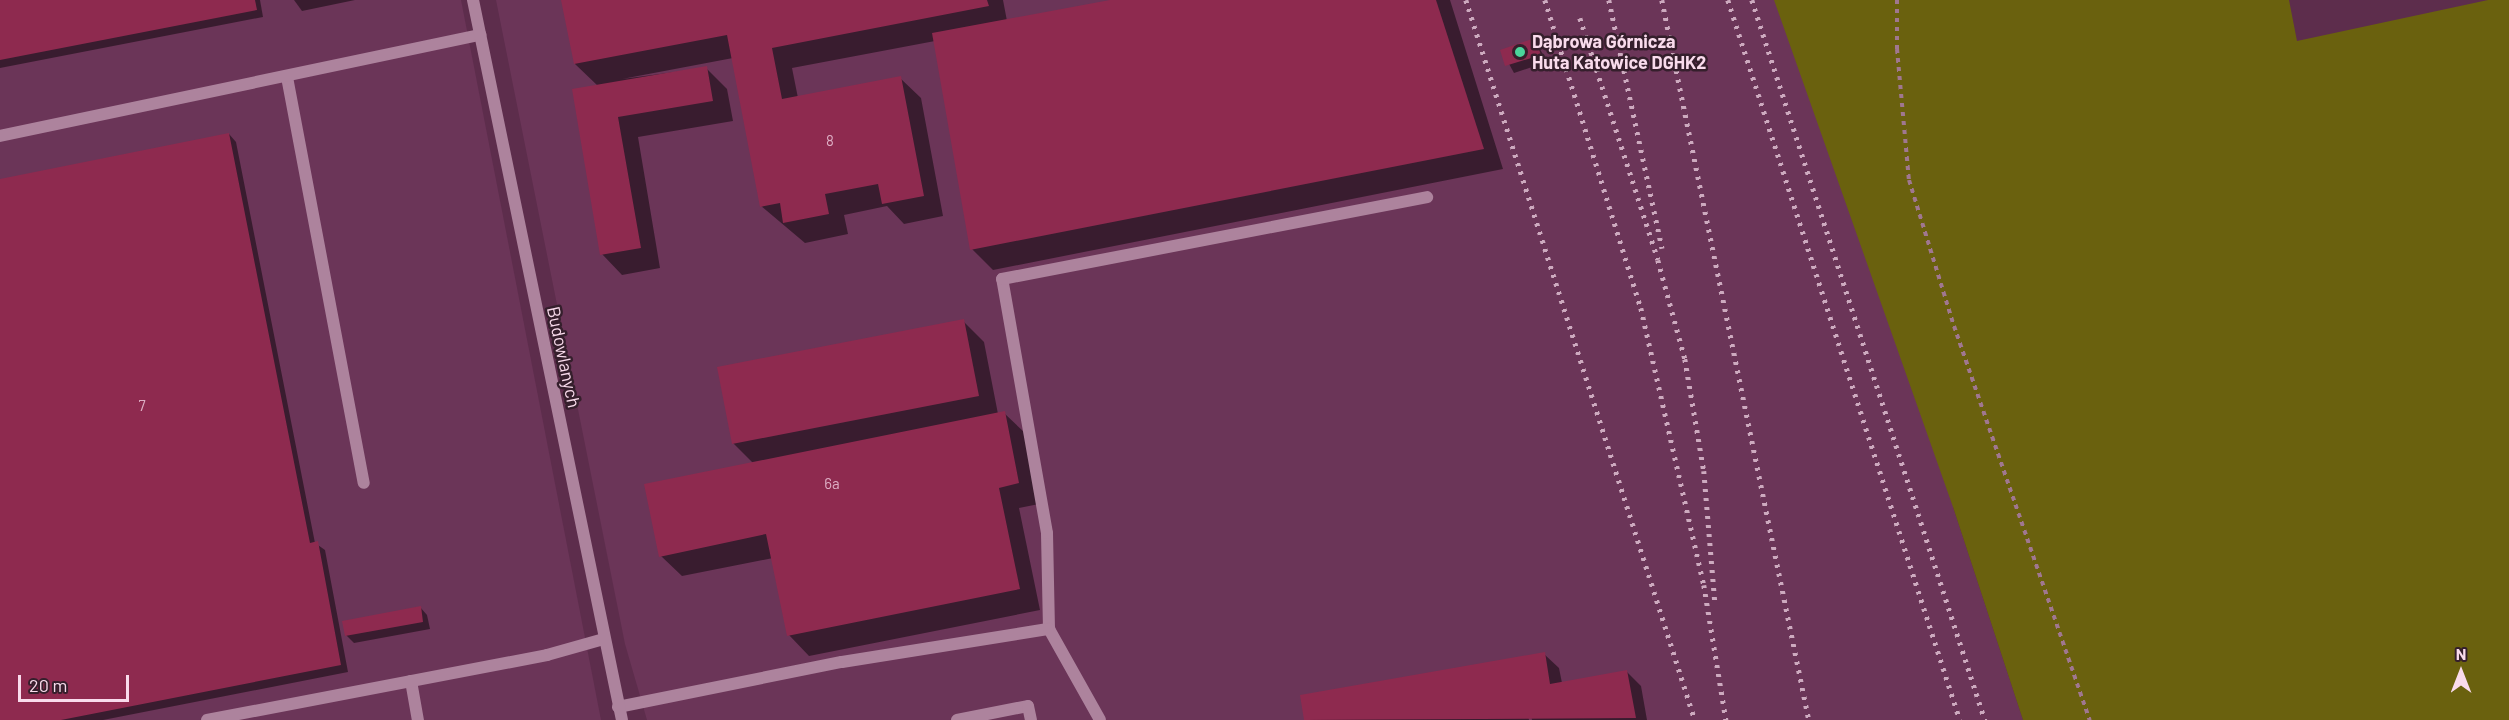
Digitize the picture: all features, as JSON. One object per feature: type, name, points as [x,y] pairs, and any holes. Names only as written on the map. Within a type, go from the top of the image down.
[{"type":"street","name":"Budowlanych","points":[[473,0],[603,639],[622,720]]},
{"type":"street","points":[[0,136],[480,35]]},
{"type":"street","points":[[287,77],[364,483]]},
{"type":"street","points":[[1100,720],[1048,628],[1047,533],[1002,279],[1427,197]]},
{"type":"street","points":[[618,707],[842,662],[1048,628]]},
{"type":"street","points":[[207,720],[547,655],[603,639]]},
{"type":"street","points":[[411,681],[418,720]]},
{"type":"street","points":[[957,720],[1028,706],[1031,720]]},
{"type":"path","points":[[1897,0],[1898,71],[1909,180],[1954,326],[2090,720]]},
{"type":"shaded area","points":[[0,0],[461,0],[601,720],[0,720]]},
{"type":"shaded area","points":[[496,0],[1950,0],[1953,507],[2023,720],[647,720],[625,644]]},
{"type":"shaded area","points":[[1774,0],[2289,0],[2297,41],[2488,0],[2509,0],[2509,720],[2023,720],[1953,507]]},
{"type":"building","points":[[0,0],[255,0],[257,10],[0,60]]},
{"type":"building","points":[[561,0],[987,0],[989,6],[772,48],[782,99],[901,76],[924,196],[882,204],[878,184],[825,194],[829,214],[783,223],[780,203],[760,207],[727,35],[574,64]]},
{"type":"building","points":[[1110,0],[1436,0],[1484,149],[970,250],[932,33]]},
{"type":"building","name":"Dąbrowa Górnicza Huta Katowice DGHK2","points":[[1535,38],[1541,55],[1505,66],[1500,50]]},
{"type":"building","points":[[707,66],[713,101],[618,117],[641,248],[600,255],[572,89]]},
{"type":"building","points":[[229,133],[310,543],[318,541],[341,665],[61,720],[0,720],[0,179]]},
{"type":"building","points":[[964,319],[979,396],[732,444],[717,367]]},
{"type":"building","points":[[1005,411],[1019,483],[999,488],[1020,589],[787,636],[766,534],[659,557],[644,484]]},
{"type":"building","points":[[421,606],[423,622],[345,636],[342,621]]},
{"type":"building","points":[[1545,652],[1550,684],[1627,670],[1636,718],[1304,720],[1300,695]]},
{"type":"railway","points":[[1466,0],[1695,720]]},
{"type":"railway","points":[[1545,0],[1641,308],[1704,585],[1726,720]]},
{"type":"railway","points":[[1609,0],[1662,248]]},
{"type":"railway","points":[[1662,0],[1809,720]]},
{"type":"railway","points":[[1728,0],[1960,720]]},
{"type":"railway","points":[[1752,0],[1985,720]]},
{"type":"railway","points":[[1580,18],[1658,260],[1685,359],[1704,471],[1715,603]]},
{"type":"place","name":"Dąbrowa Górnicza Huta Katowice DGHK2","points":[[1520,52]]}]
